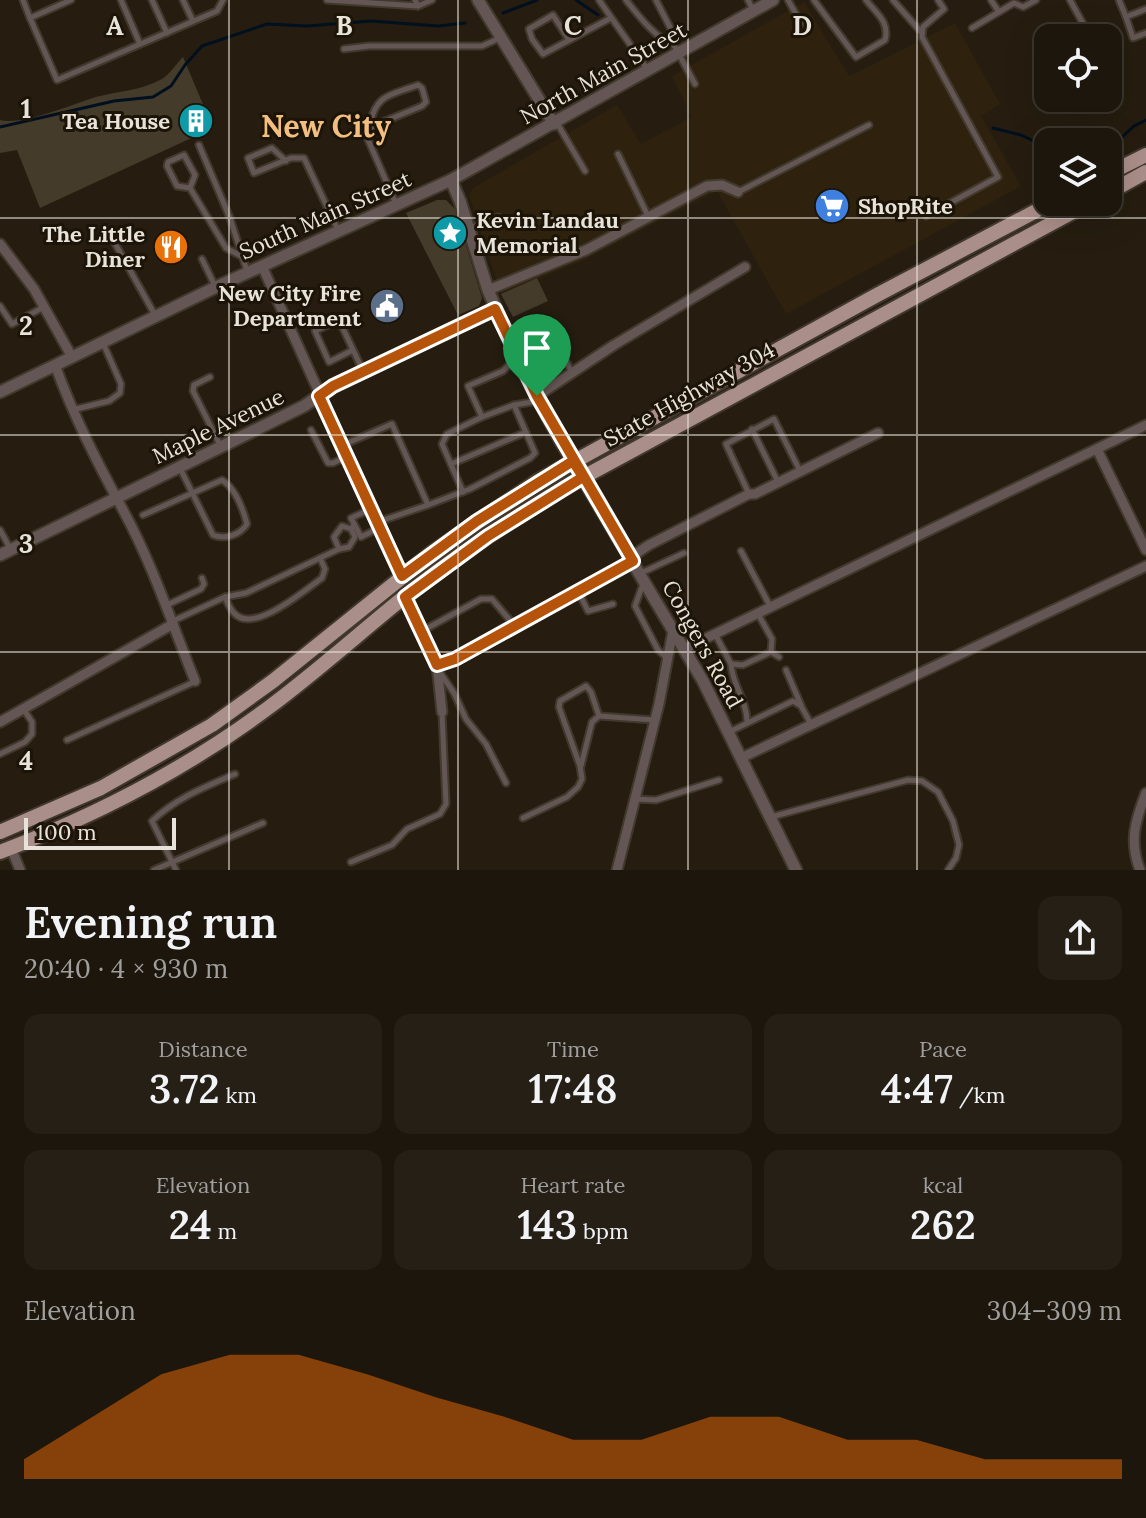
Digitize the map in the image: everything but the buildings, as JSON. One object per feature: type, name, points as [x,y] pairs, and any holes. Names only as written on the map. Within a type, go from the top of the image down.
[{"type":"main road","points":[[1122,167],[1146,155]]},
{"type":"main road","points":[[1122,185],[1146,172]]},
{"type":"main road","name":"State Highway 304","points":[[1,830],[109,784],[212,725],[288,670],[402,576],[477,521],[573,461],[1034,212]]},
{"type":"main road","name":"State Highway 304","points":[[5,850],[101,809],[207,750],[282,698],[405,597],[488,536],[583,477],[1065,216]]},
{"type":"street","points":[[478,0],[555,123]]},
{"type":"street","name":"North Main Street","points":[[451,180],[648,70],[751,6],[773,0]]},
{"type":"street","name":"South Main Street","points":[[0,392],[216,287],[451,180]]},
{"type":"street","name":"Congers Road","points":[[451,180],[488,290],[516,357],[573,461],[684,649],[729,732],[796,870]]},
{"type":"street","points":[[488,290],[565,259],[707,186],[722,185],[738,192]]},
{"type":"street","points":[[0,244],[34,289],[72,357]]},
{"type":"street","points":[[262,266],[402,576]]},
{"type":"street","points":[[538,398],[572,373],[745,267]]},
{"type":"street","name":"Maple Avenue","points":[[5,552],[221,447],[333,386],[495,309]]},
{"type":"street","points":[[55,365],[71,410],[167,605],[195,681]]},
{"type":"street","points":[[684,649],[1146,425]]},
{"type":"street","points":[[438,668],[633,561],[637,553],[649,545],[878,433]]},
{"type":"street","points":[[1097,449],[1146,550]]},
{"type":"street","points":[[741,758],[1146,566]]},
{"type":"street","points":[[405,597],[438,668],[442,712]]},
{"type":"street","points":[[0,708],[3,720],[172,623]]},
{"type":"street","points":[[617,870],[655,720],[673,630]]},
{"type":"street","points":[[1140,870],[1133,854],[1133,833],[1146,793]]},
{"type":"street","points":[[5,850],[20,870]]},
{"type":"lane","points":[[23,0],[57,80],[217,11],[223,0]]},
{"type":"lane","points":[[30,18],[71,0]]},
{"type":"lane","points":[[121,0],[140,44]]},
{"type":"lane","points":[[152,0],[167,33]]},
{"type":"lane","points":[[183,0],[193,21]]},
{"type":"lane","points":[[327,0],[416,3],[432,0]]},
{"type":"lane","points":[[599,0],[648,70]]},
{"type":"lane","points":[[626,0],[676,50]]},
{"type":"lane","points":[[656,0],[673,32],[676,50],[695,84]]},
{"type":"lane","points":[[788,0],[801,23]]},
{"type":"lane","points":[[814,0],[856,57],[885,40],[888,31],[884,21],[866,0]]},
{"type":"lane","points":[[893,0],[921,32],[998,177],[926,216]]},
{"type":"lane","points":[[921,32],[944,9],[938,0]]},
{"type":"lane","points":[[991,0],[999,12]]},
{"type":"lane","points":[[972,28],[1013,2],[1023,7],[1036,0]]},
{"type":"lane","points":[[1070,0],[1083,24]]},
{"type":"lane","points":[[1119,0],[1133,38],[1146,33]]},
{"type":"lane","points":[[1126,17],[1146,9]]},
{"type":"lane","points":[[569,40],[556,16],[550,15],[529,29],[543,54],[611,18]]},
{"type":"lane","points":[[344,49],[369,46],[482,46],[501,37]]},
{"type":"lane","points":[[373,126],[370,124],[372,114],[381,98],[418,85],[422,88],[426,102],[422,106],[373,126],[366,135],[396,205]]},
{"type":"lane","points":[[555,123],[585,171]]},
{"type":"lane","points":[[738,192],[869,125]]},
{"type":"lane","points":[[199,145],[239,241],[248,272]]},
{"type":"lane","points":[[286,161],[272,148],[248,158],[254,173],[304,158],[338,231]]},
{"type":"lane","points":[[618,154],[648,216]]},
{"type":"lane","points":[[184,155],[195,175],[190,188],[177,186],[168,162],[184,155]]},
{"type":"lane","points":[[190,188],[226,248],[241,256]]},
{"type":"lane","points":[[469,228],[498,217]]},
{"type":"lane","points":[[107,229],[156,316]]},
{"type":"lane","points":[[202,259],[216,287]]},
{"type":"lane","points":[[0,306],[12,324],[44,307]]},
{"type":"lane","points":[[353,350],[329,362],[315,331],[339,320],[353,350],[363,372]]},
{"type":"lane","points":[[532,322],[544,343],[565,359],[572,373]]},
{"type":"lane","points":[[60,336],[70,331]]},
{"type":"lane","points":[[71,410],[109,401],[120,393],[121,384],[103,342]]},
{"type":"lane","points":[[482,417],[468,386],[503,371],[516,357]]},
{"type":"lane","points":[[210,377],[194,385],[193,391],[221,447]]},
{"type":"lane","points":[[463,492],[442,444],[447,434],[482,417],[538,398]]},
{"type":"lane","points":[[339,549],[334,537],[342,526],[352,527],[361,537],[378,525],[463,492],[530,458],[535,453],[514,405]]},
{"type":"lane","points":[[749,494],[726,444],[774,419],[800,472]]},
{"type":"lane","points":[[342,445],[392,424],[428,505]]},
{"type":"lane","points":[[752,429],[778,482]]},
{"type":"lane","points":[[311,430],[328,463],[348,456]]},
{"type":"lane","points":[[451,464],[526,432]]},
{"type":"lane","points":[[143,515],[193,494],[222,480],[226,481],[244,512],[247,524],[243,530],[226,537],[213,535],[193,494],[180,467]]},
{"type":"lane","points":[[172,623],[225,597],[246,593],[349,547],[355,537],[351,518],[371,509]]},
{"type":"lane","points":[[0,530],[5,552]]},
{"type":"lane","points":[[741,551],[771,607]]},
{"type":"lane","points":[[668,659],[658,650],[635,606],[642,577],[684,553]]},
{"type":"lane","points":[[225,597],[235,615],[243,619],[252,620],[273,612],[322,578],[325,569],[320,558]]},
{"type":"lane","points":[[167,605],[201,589],[204,584],[202,578]]},
{"type":"lane","points":[[578,591],[588,611],[613,604]]},
{"type":"lane","points":[[422,631],[481,599],[492,599],[514,626]]},
{"type":"lane","points":[[758,614],[772,639],[771,652]]},
{"type":"lane","points":[[715,634],[731,664],[731,678],[747,713],[747,721]]},
{"type":"lane","points":[[771,652],[779,657]]},
{"type":"lane","points":[[731,664],[743,665],[771,652]]},
{"type":"lane","points":[[438,668],[466,719],[486,744],[506,783]]},
{"type":"lane","points":[[786,670],[812,725]]},
{"type":"lane","points":[[67,740],[195,681]]},
{"type":"lane","points":[[523,818],[567,797],[582,779],[559,707],[560,701],[586,686],[599,716]]},
{"type":"lane","points":[[729,732],[793,701],[801,706]]},
{"type":"lane","points":[[0,754],[25,742],[32,734],[32,722],[24,709]]},
{"type":"lane","points":[[351,862],[392,845],[407,829],[440,814],[446,804],[442,712]]},
{"type":"lane","points":[[581,770],[592,722],[599,716],[655,720]]},
{"type":"lane","points":[[174,867],[152,821],[192,792],[235,774]]},
{"type":"lane","points":[[635,799],[656,800],[719,780]]},
{"type":"lane","points":[[770,817],[908,780],[922,781],[938,792],[958,837],[956,858],[948,870]]},
{"type":"lane","points":[[154,870],[174,867],[263,823]]},
{"type":"shaded area","points":[[804,2],[849,76],[955,23],[1000,104],[981,116],[1021,186],[786,314],[717,191],[584,260],[501,294],[469,195],[473,188],[617,105],[641,144],[692,117],[672,76]]},
{"type":"shaded area","points":[[183,57],[213,128],[40,208],[17,150],[0,153],[0,120],[34,117],[96,97],[146,86],[165,77]]},
{"type":"shaded area","points":[[437,200],[446,200],[455,209],[482,298],[479,306],[458,315],[406,213]]},
{"type":"shaded area","points":[[537,278],[548,301],[513,317],[501,294]]},
{"type":"waterway","points":[[503,13],[537,0]]},
{"type":"waterway","points":[[576,0],[598,15]]},
{"type":"waterway","points":[[0,127],[114,101],[153,97],[171,86],[202,46],[267,24],[307,26],[371,21],[438,26],[465,23]]},
{"type":"waterway","points":[[1122,137],[1146,120]]},
{"type":"waterway","points":[[993,128],[1034,141]]},
{"type":"place","name":"Tea House","points":[[196,121]]},
{"type":"place","name":"ShopRite","points":[[832,206]]},
{"type":"place","name":"Kevin Landau Memorial","points":[[450,233]]},
{"type":"place","name":"The Little Diner","points":[[171,247]]},
{"type":"place","name":"New City Fire Department","points":[[387,306]]},
{"type":"district","name":"New City","points":[[326,127]]},
{"type":"route","points":[[495,309],[537,396],[633,561],[455,659],[437,665],[405,597],[488,536],[583,477],[573,461],[477,521],[402,576],[319,396],[333,386],[495,309]]}]
